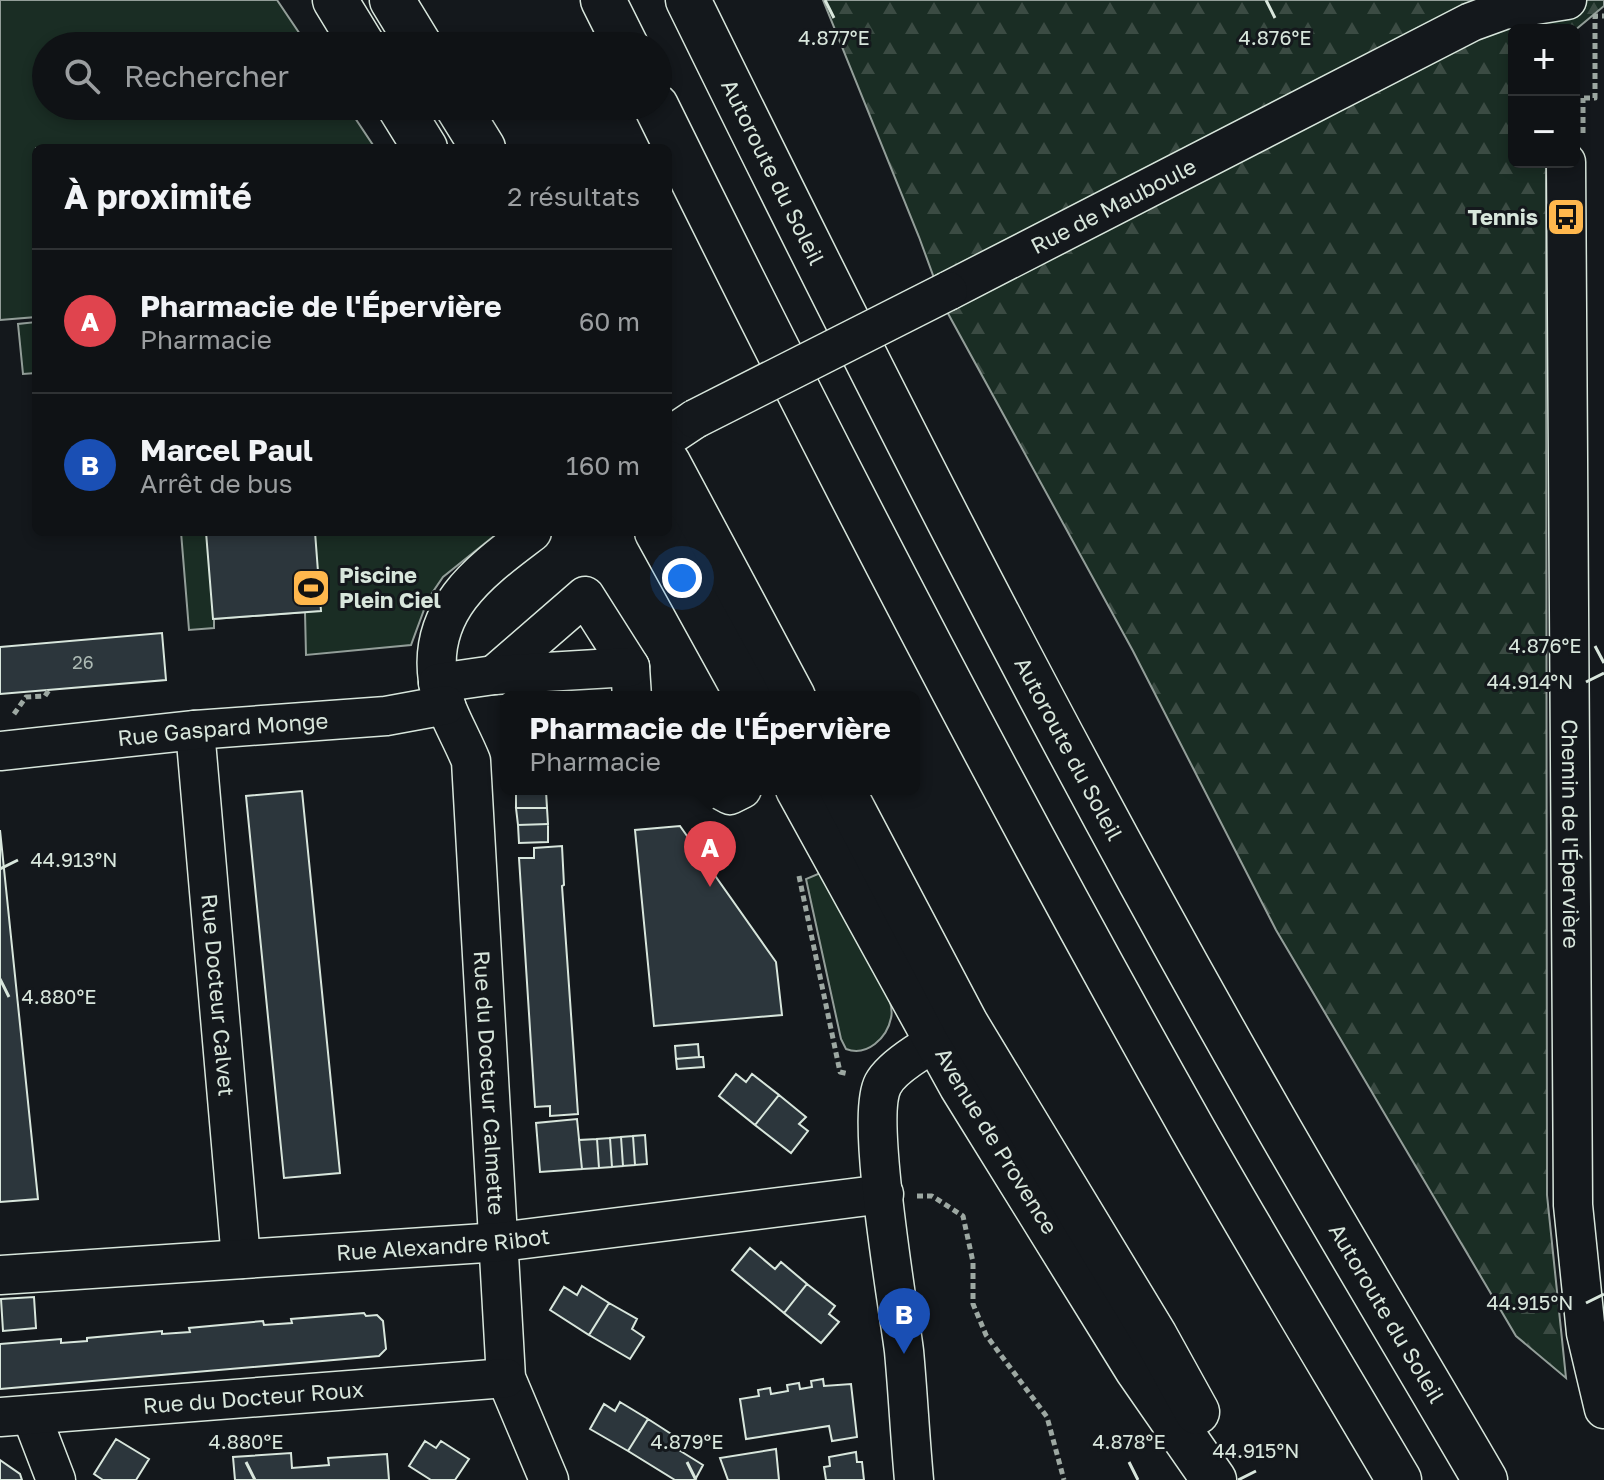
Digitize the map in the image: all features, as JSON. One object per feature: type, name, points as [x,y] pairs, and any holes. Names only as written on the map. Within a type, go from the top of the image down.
[{"type":"main road","points":[[335,0],[354,32]]},
{"type":"main road","points":[[392,0],[411,32]]},
{"type":"main road","points":[[603,0],[619,32]]},
{"type":"main road","name":"Autoroute du Soleil","points":[[688,0],[821,271],[1044,701],[1258,1093],[1485,1480]]},
{"type":"main road","points":[[408,120],[423,144]]},
{"type":"main road","points":[[466,120],[481,144]]},
{"type":"main road","points":[[663,120],[749,296],[974,731],[1193,1129],[1399,1480]]},
{"type":"main road","points":[[672,470],[790,691]]},
{"type":"main road","points":[[659,536],[745,691]]},
{"type":"main road","name":"Avenue de Provence","points":[[802,795],[951,1033],[1155,1336],[1235,1480]]},
{"type":"main road","name":"Avenue de Provence","points":[[845,795],[951,1033],[961,1085],[1129,1357],[1214,1480]]},
{"type":"street","points":[[1567,24],[1568,0]]},
{"type":"street","name":"Rue de Mauboule","points":[[681,428],[1471,22],[1519,7],[1568,0]]},
{"type":"street","name":"Chemin de l'Épervière","points":[[1566,168],[1573,1205],[1586,1333],[1604,1409]]},
{"type":"street","points":[[442,694],[436,653],[453,602],[479,573],[527,536]]},
{"type":"street","points":[[494,675],[585,596],[631,682]]},
{"type":"street","name":"Rue Gaspard Monge","points":[[4,736],[195,730],[386,716],[494,675],[631,682]]},
{"type":"street","name":"Rue du Docteur Calmette","points":[[442,694],[471,761],[506,1378],[549,1480]]},
{"type":"street","name":"Rue Docteur Calvet","points":[[195,730],[241,1259]]},
{"type":"street","points":[[914,1480],[878,1107],[884,1083],[904,1063],[951,1033]]},
{"type":"street","name":"Rue Alexandre Ribot","points":[[0,1275],[500,1242],[884,1194]]},
{"type":"street","name":"Rue du Docteur Roux","points":[[16,1416],[506,1378]]},
{"type":"street","points":[[16,1416],[56,1480]]},
{"type":"path","points":[[1580,98],[1595,98],[1595,16],[1604,16]]},
{"type":"path","points":[[4,736],[26,697],[45,696],[49,690]]},
{"type":"path","points":[[799,876],[840,1072],[884,1083]]},
{"type":"path","points":[[884,1194],[932,1196],[963,1216],[973,1262],[973,1304],[986,1335],[1047,1417],[1064,1480]]},
{"type":"green space","points":[[0,0],[277,0],[299,32],[32,32],[32,120],[356,120],[372,144],[32,144],[32,317],[0,320]]},
{"type":"green space","points":[[823,0],[1604,0],[1604,6],[1580,26],[1508,24],[1508,168],[1546,168],[1547,1195],[1566,1378],[1516,1336],[1276,930],[1133,651],[945,308]]},
{"type":"green space","points":[[32,322],[32,373],[23,374],[18,324]]},
{"type":"green space","name":"Piscine Plein Ciel","points":[[181,536],[494,536],[443,577],[428,599],[411,645],[306,655],[305,612],[214,619],[214,628],[189,630]]},
{"type":"green space","points":[[825,871],[891,1006],[889,1025],[881,1039],[861,1050],[846,1049],[841,1039],[806,879]]},
{"type":"building","points":[[206,536],[315,536],[321,611],[213,619]]},
{"type":"building","points":[[162,633],[166,680],[0,694],[0,647]]},
{"type":"building","points":[[302,791],[340,1173],[284,1178],[246,796]]},
{"type":"building","points":[[516,795],[546,795],[547,808],[516,808]]},
{"type":"building","points":[[516,808],[547,808],[548,824],[518,825]]},
{"type":"building","points":[[548,824],[548,842],[519,843],[518,825]]},
{"type":"building","points":[[680,826],[776,962],[782,1015],[654,1026],[635,830]]},
{"type":"building","points":[[0,830],[38,1199],[0,1202]]},
{"type":"building","points":[[562,846],[578,1114],[550,1116],[550,1106],[535,1107],[519,858],[534,858],[534,848]]},
{"type":"building","points":[[698,1044],[699,1057],[676,1059],[675,1046]]},
{"type":"building","points":[[703,1057],[704,1067],[677,1069],[676,1059]]},
{"type":"building","points":[[736,1074],[746,1082],[752,1074],[779,1095],[755,1125],[719,1096]]},
{"type":"building","points":[[779,1095],[806,1117],[799,1124],[808,1131],[791,1153],[755,1125]]},
{"type":"building","points":[[577,1119],[582,1169],[540,1172],[536,1123]]},
{"type":"building","points":[[645,1135],[647,1164],[635,1165],[633,1136]]},
{"type":"building","points":[[633,1136],[635,1165],[623,1166],[621,1137]]},
{"type":"building","points":[[621,1137],[623,1166],[612,1167],[610,1138]]},
{"type":"building","points":[[610,1138],[612,1167],[599,1168],[597,1139]]},
{"type":"building","points":[[597,1139],[599,1168],[582,1169],[579,1140]]},
{"type":"building","points":[[750,1248],[775,1269],[781,1262],[807,1284],[784,1313],[732,1270]]},
{"type":"building","points":[[807,1284],[835,1306],[829,1314],[839,1322],[821,1343],[784,1313]]},
{"type":"building","points":[[582,1286],[609,1303],[589,1335],[550,1310],[564,1287],[577,1295]]},
{"type":"building","points":[[34,1297],[36,1328],[3,1331],[1,1299]]},
{"type":"building","points":[[609,1303],[637,1319],[632,1329],[644,1337],[630,1359],[589,1335]]},
{"type":"building","points":[[364,1313],[366,1316],[377,1315],[383,1321],[386,1349],[379,1356],[0,1389],[0,1344],[61,1339],[61,1343],[87,1341],[87,1338],[162,1331],[162,1334],[190,1332],[189,1328],[263,1321],[264,1325],[292,1323],[291,1319]]},
{"type":"building","points":[[823,1379],[824,1386],[851,1384],[857,1437],[832,1441],[829,1426],[746,1439],[740,1399],[759,1396],[758,1390],[770,1388],[771,1394],[788,1391],[787,1385],[799,1383],[800,1389],[812,1387],[811,1381]]},
{"type":"building","points":[[620,1402],[648,1419],[628,1451],[590,1429],[604,1404],[615,1411]]},
{"type":"building","points":[[648,1419],[679,1439],[674,1447],[703,1465],[695,1480],[675,1480],[628,1451]]},
{"type":"building","points":[[116,1439],[149,1459],[136,1480],[103,1480],[94,1474]]},
{"type":"building","points":[[425,1441],[436,1448],[441,1441],[469,1459],[455,1480],[431,1480],[409,1466]]},
{"type":"building","points":[[776,1449],[779,1480],[728,1480],[720,1458]]},
{"type":"building","points":[[856,1452],[857,1462],[862,1462],[864,1480],[826,1480],[824,1467],[830,1466],[829,1457]]},
{"type":"building","points":[[291,1453],[292,1468],[329,1465],[328,1458],[387,1454],[389,1480],[235,1480],[233,1457]]},
{"type":"building","points":[[0,1460],[20,1474],[22,1480],[0,1480]]},
{"type":"place","name":"Tennis","points":[[1566,217]]},
{"type":"place","name":"Piscine Plein Ciel","points":[[311,588]]},
{"type":"place","name":"Pharmacie de l'Épervière","points":[[710,887]]},
{"type":"place","name":"Marcel Paul","points":[[904,1354]]}]
